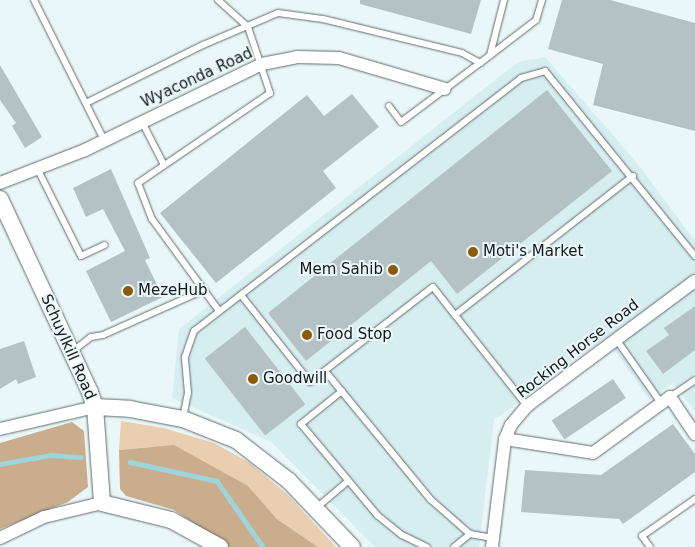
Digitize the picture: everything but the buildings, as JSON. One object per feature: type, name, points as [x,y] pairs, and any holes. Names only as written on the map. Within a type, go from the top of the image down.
[{"type":"street","name":"Wyaconda Road","points":[[0,183],[38,170],[262,64],[298,57],[339,58],[445,89]]},
{"type":"street","name":"Schuylkill Road","points":[[0,199],[72,352],[95,407],[102,504]]},
{"type":"street","name":"Rocking Horse Road","points":[[492,542],[504,439],[511,425],[527,406],[695,281]]},
{"type":"street","points":[[504,439],[593,453],[666,400],[695,434]]},
{"type":"street","points":[[0,430],[95,407],[130,409],[183,419],[236,440],[289,481],[352,547]]},
{"type":"street","points":[[0,538],[44,517],[102,504],[171,520],[220,547]]},
{"type":"lane","points":[[34,0],[104,140]]},
{"type":"lane","points":[[218,0],[248,26],[270,93],[138,183],[152,219],[219,311]]},
{"type":"lane","points":[[490,55],[504,0]]},
{"type":"lane","points":[[389,106],[401,122],[536,20],[542,0]]},
{"type":"lane","points":[[86,103],[278,13],[323,19],[462,53],[480,63]]},
{"type":"lane","points":[[183,419],[188,392],[185,357],[194,331],[521,78],[545,71],[633,176],[695,256]]},
{"type":"lane","points":[[142,122],[164,165]]},
{"type":"lane","points":[[38,170],[80,256],[105,245]]},
{"type":"lane","points":[[455,314],[633,176]]},
{"type":"lane","points":[[241,295],[310,382],[433,287],[527,406]]},
{"type":"lane","points":[[72,352],[90,337],[103,336],[204,290]]},
{"type":"lane","points":[[616,339],[666,400],[695,380]]},
{"type":"lane","points":[[325,371],[430,499],[470,534],[492,542]]},
{"type":"lane","points":[[342,391],[301,424],[377,514],[402,535],[427,547]]},
{"type":"lane","points":[[315,509],[348,481]]},
{"type":"lane","points":[[650,547],[642,536],[695,498]]},
{"type":"lane","points":[[454,547],[470,534]]},
{"type":"shaded area","points":[[545,57],[638,164],[695,241],[695,412],[673,383],[650,400],[605,338],[494,420],[479,547],[375,547],[271,442],[172,398],[179,329],[518,62]]},
{"type":"shaded area","points":[[121,421],[164,428],[214,443],[250,463],[288,495],[336,547],[318,547],[277,519],[248,486],[218,472],[149,447],[119,450]]},
{"type":"shaded area","points":[[72,422],[84,431],[88,487],[68,502],[0,529],[0,443]]},
{"type":"shaded area","points":[[174,445],[248,486],[277,519],[318,547],[229,547],[174,510],[126,496],[120,489],[119,450]]},
{"type":"waterway","points":[[0,464],[51,455],[81,457]]},
{"type":"waterway","points":[[130,462],[217,481],[263,547]]},
{"type":"place","name":"Moti's Market","points":[[473,252]]},
{"type":"place","name":"Mem Sahib","points":[[393,270]]},
{"type":"place","name":"MezeHub","points":[[128,291]]},
{"type":"place","name":"Food Stop","points":[[307,335]]},
{"type":"place","name":"Goodwill","points":[[253,379]]}]
